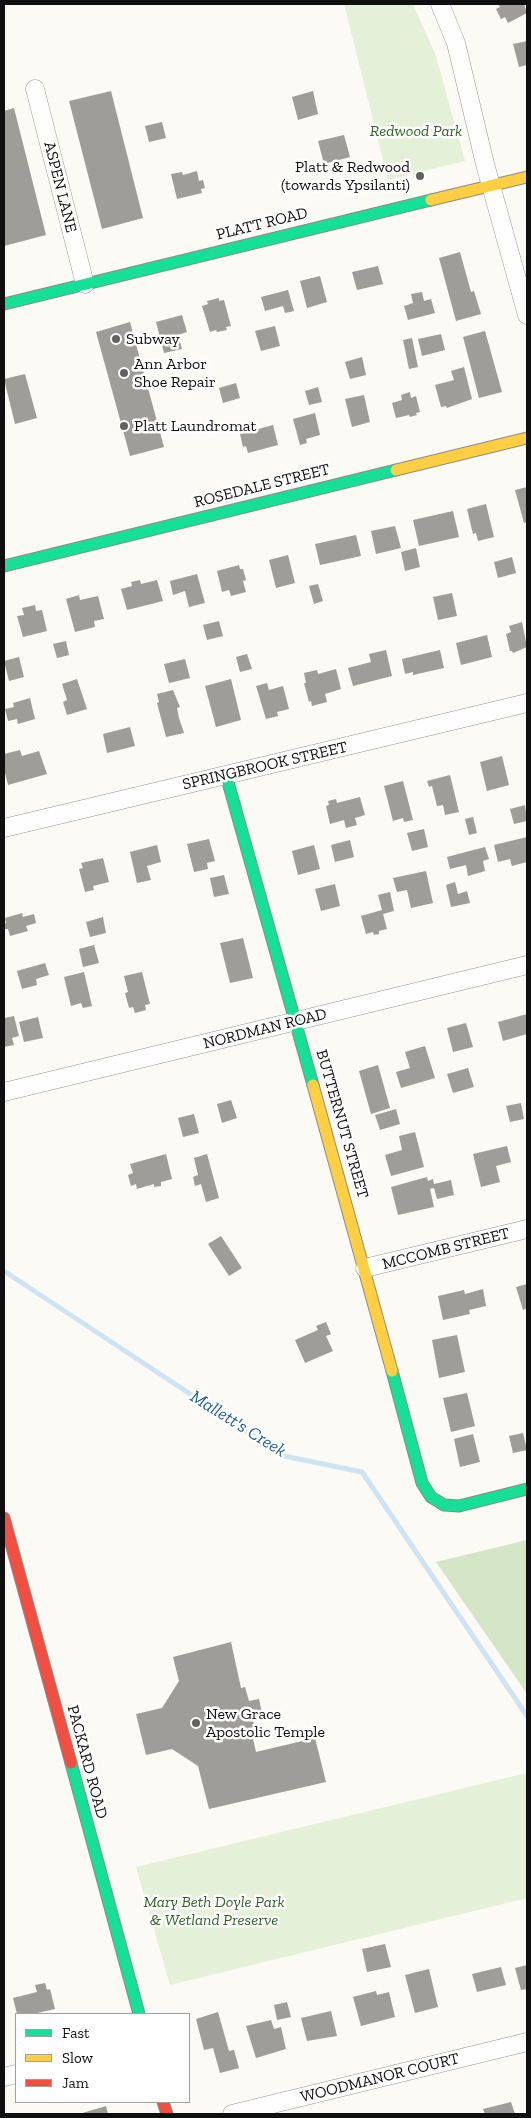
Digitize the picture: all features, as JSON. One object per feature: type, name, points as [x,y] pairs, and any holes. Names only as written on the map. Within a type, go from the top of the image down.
[{"type":"street","points":[[440,4],[456,43],[491,186],[527,315]]},
{"type":"street","name":"ASPEN LANE","points":[[35,89],[84,284]]},
{"type":"street","name":"PLATT ROAD","points":[[4,304],[527,177]]},
{"type":"street","name":"ROSEDALE STREET","points":[[4,566],[527,438]]},
{"type":"street","name":"SPRINGBROOK STREET","points":[[4,828],[527,703]]},
{"type":"street","name":"BUTTERNUT STREET","points":[[226,775],[366,1268],[422,1483],[430,1497],[444,1505],[459,1506],[527,1489]]},
{"type":"street","name":"NORDMAN ROAD","points":[[4,1092],[527,965]]},
{"type":"street","name":"MCCOMB STREET","points":[[366,1268],[527,1229]]},
{"type":"street","name":"PACKARD ROAD","points":[[4,1518],[139,2013]]},
{"type":"street","name":"WOODMANOR COURT","points":[[232,2114],[527,2042]]},
{"type":"green space","name":"Redwood Park","points":[[344,4],[413,4],[436,56],[465,161],[388,180]]},
{"type":"green space","points":[[527,1540],[527,1694],[436,1562]]},
{"type":"green space","name":"Mary Beth Doyle Park & Wetland Preserve","points":[[527,1773],[527,1898],[170,1985],[136,1867]]},
{"type":"building","points":[[498,4],[524,4],[527,13],[508,23],[505,17],[501,19],[496,9],[500,7]]},
{"type":"building","points":[[527,41],[527,65],[519,67],[513,44]]},
{"type":"building","points":[[111,91],[143,218],[102,229],[69,101]]},
{"type":"building","points":[[313,91],[318,114],[298,120],[292,97]]},
{"type":"building","points":[[14,108],[46,235],[4,246],[4,111]]},
{"type":"building","points":[[162,122],[166,138],[149,142],[145,126]]},
{"type":"building","points":[[344,135],[350,157],[324,164],[318,141]]},
{"type":"building","points":[[197,171],[199,181],[203,180],[205,188],[201,189],[202,193],[177,199],[171,174],[182,172],[183,175]]},
{"type":"building","points":[[460,252],[471,292],[474,291],[481,314],[456,321],[439,258]]},
{"type":"building","points":[[378,266],[383,284],[357,290],[352,272]]},
{"type":"building","points":[[320,276],[327,302],[307,308],[300,281]]},
{"type":"building","points":[[288,290],[294,311],[285,313],[283,306],[265,311],[261,297]]},
{"type":"building","points":[[422,292],[424,301],[431,299],[435,313],[408,320],[404,306],[413,303],[411,294]]},
{"type":"building","points":[[219,298],[219,301],[224,300],[231,326],[226,327],[227,330],[210,332],[202,306],[208,304],[207,301]]},
{"type":"building","points":[[182,315],[187,332],[178,335],[182,349],[164,353],[156,322]]},
{"type":"building","points":[[130,322],[164,447],[130,456],[96,332]]},
{"type":"building","points":[[275,326],[280,346],[261,351],[255,331]]},
{"type":"building","points":[[485,331],[502,392],[479,398],[463,337]]},
{"type":"building","points":[[441,334],[445,350],[422,356],[418,339]]},
{"type":"building","points":[[412,338],[418,367],[409,369],[403,340]]},
{"type":"building","points":[[362,357],[366,375],[350,379],[345,362]]},
{"type":"building","points":[[464,367],[472,399],[447,408],[446,406],[441,407],[435,385],[454,380],[451,371]]},
{"type":"building","points":[[25,374],[37,418],[15,424],[4,379]]},
{"type":"building","points":[[236,383],[240,398],[223,403],[219,388]]},
{"type":"building","points":[[318,387],[322,402],[309,405],[305,391]]},
{"type":"building","points":[[410,392],[411,398],[416,396],[420,412],[410,417],[409,415],[396,418],[392,403],[402,400],[401,395]]},
{"type":"building","points":[[364,395],[370,422],[352,427],[345,399]]},
{"type":"building","points":[[315,413],[320,435],[306,439],[307,443],[300,445],[293,419]]},
{"type":"building","points":[[273,425],[278,445],[248,453],[246,446],[243,447],[240,434]]},
{"type":"building","points":[[527,487],[527,522],[524,523],[515,490]]},
{"type":"building","points":[[486,504],[494,537],[478,541],[476,533],[473,534],[467,509]]},
{"type":"building","points":[[453,511],[459,537],[419,546],[413,520]]},
{"type":"building","points":[[395,526],[401,548],[376,554],[371,531]]},
{"type":"building","points":[[356,535],[361,556],[320,565],[315,544]]},
{"type":"building","points":[[416,548],[420,567],[405,571],[401,552]]},
{"type":"building","points":[[288,555],[295,583],[276,588],[269,560]]},
{"type":"building","points":[[512,557],[516,573],[498,578],[494,562]]},
{"type":"building","points":[[239,565],[240,569],[243,569],[246,580],[243,581],[246,592],[231,596],[229,590],[222,592],[217,571]]},
{"type":"building","points":[[197,574],[205,603],[189,607],[185,591],[173,595],[170,581]]},
{"type":"building","points":[[140,580],[141,584],[157,580],[163,601],[127,610],[121,589],[132,586],[131,582]]},
{"type":"building","points":[[318,584],[323,601],[314,604],[309,586]]},
{"type":"building","points":[[452,593],[457,616],[438,620],[433,597]]},
{"type":"building","points":[[79,595],[80,600],[98,596],[104,619],[94,621],[95,627],[75,632],[66,599]]},
{"type":"building","points":[[35,605],[36,611],[42,610],[47,631],[23,637],[17,616],[24,615],[22,608]]},
{"type":"building","points":[[219,621],[223,636],[207,640],[203,625]]},
{"type":"building","points":[[522,622],[527,647],[513,653],[510,651],[506,634],[511,632],[509,626]]},
{"type":"building","points":[[487,635],[492,657],[461,665],[456,643]]},
{"type":"building","points":[[66,641],[69,655],[57,658],[53,644]]},
{"type":"building","points":[[386,650],[392,676],[353,686],[348,668],[371,662],[369,654]]},
{"type":"building","points":[[440,650],[444,668],[413,675],[413,672],[405,674],[402,659]]},
{"type":"building","points":[[247,654],[252,669],[240,672],[236,657]]},
{"type":"building","points":[[19,657],[24,677],[9,681],[4,661]]},
{"type":"building","points":[[185,659],[190,678],[169,683],[164,664]]},
{"type":"building","points":[[336,669],[341,689],[325,694],[327,702],[312,706],[311,701],[309,702],[304,683],[306,683],[304,673],[317,670],[318,674]]},
{"type":"building","points":[[77,679],[87,709],[67,715],[63,702],[67,700],[62,684]]},
{"type":"building","points":[[231,679],[241,720],[216,727],[205,686]]},
{"type":"building","points":[[267,683],[269,690],[283,686],[289,709],[277,712],[278,716],[266,719],[256,686]]},
{"type":"building","points":[[173,690],[180,707],[177,708],[184,733],[166,737],[157,703],[159,702],[157,694]]},
{"type":"building","points":[[30,698],[35,719],[18,724],[17,719],[8,721],[5,709],[14,707],[13,703]]},
{"type":"building","points":[[130,727],[135,746],[107,753],[103,734]]},
{"type":"building","points":[[20,750],[22,756],[39,751],[47,774],[8,785],[4,769],[4,754]]},
{"type":"building","points":[[502,756],[509,785],[487,791],[480,762]]},
{"type":"building","points":[[450,775],[459,812],[445,815],[443,805],[437,806],[432,786],[429,787],[427,781]]},
{"type":"building","points":[[403,781],[413,820],[404,822],[403,818],[393,821],[384,786]]},
{"type":"building","points":[[360,797],[365,815],[355,818],[357,825],[346,828],[344,820],[330,824],[326,806],[329,805],[328,801],[336,799],[337,803]]},
{"type":"building","points":[[525,805],[527,821],[514,824],[510,809]]},
{"type":"building","points":[[473,817],[477,833],[469,835],[465,819]]},
{"type":"building","points":[[424,829],[428,847],[412,851],[407,833]]},
{"type":"building","points":[[527,837],[527,862],[512,866],[510,859],[498,862],[494,845]]},
{"type":"building","points":[[209,839],[215,861],[207,863],[208,869],[194,872],[187,844]]},
{"type":"building","points":[[350,840],[354,857],[335,862],[331,845]]},
{"type":"building","points":[[157,845],[161,862],[147,866],[151,880],[137,883],[130,852]]},
{"type":"building","points":[[314,845],[320,869],[298,875],[292,851]]},
{"type":"building","points":[[485,847],[489,859],[483,861],[485,871],[468,876],[466,865],[450,869],[447,857]]},
{"type":"building","points":[[103,858],[109,882],[93,886],[94,890],[85,892],[79,869],[83,868],[81,863]]},
{"type":"building","points":[[426,871],[433,903],[411,908],[407,890],[397,892],[393,878]]},
{"type":"building","points":[[224,875],[229,894],[214,897],[210,878]]},
{"type":"building","points":[[455,882],[458,894],[467,891],[470,903],[451,907],[446,885]]},
{"type":"building","points":[[335,884],[340,906],[321,911],[315,889]]},
{"type":"building","points":[[390,892],[394,911],[383,914],[387,929],[379,931],[379,934],[374,935],[373,932],[366,934],[361,916],[382,910],[378,895]]},
{"type":"building","points":[[22,913],[23,917],[34,914],[36,923],[26,926],[28,931],[10,936],[8,929],[4,929],[5,918]]},
{"type":"building","points":[[103,917],[106,933],[90,937],[86,922]]},
{"type":"building","points":[[243,938],[253,978],[230,983],[220,943]]},
{"type":"building","points":[[94,945],[99,963],[83,967],[79,949]]},
{"type":"building","points":[[45,963],[49,975],[36,979],[37,985],[22,989],[17,971]]},
{"type":"building","points":[[84,972],[92,1006],[83,1008],[81,1003],[71,1006],[64,977]]},
{"type":"building","points":[[142,972],[150,1004],[145,1005],[146,1010],[135,1013],[133,1007],[129,1008],[125,993],[128,992],[124,976]]},
{"type":"building","points":[[527,1014],[527,1034],[503,1041],[498,1022]]},
{"type":"building","points":[[14,1016],[19,1036],[12,1038],[14,1045],[4,1047],[4,1018]]},
{"type":"building","points":[[38,1017],[43,1038],[24,1042],[19,1022]]},
{"type":"building","points":[[466,1023],[473,1047],[453,1052],[447,1028]]},
{"type":"building","points":[[425,1046],[435,1078],[401,1088],[396,1072],[410,1068],[405,1052]]},
{"type":"building","points":[[378,1065],[390,1108],[371,1114],[359,1071]]},
{"type":"building","points":[[468,1068],[474,1087],[453,1093],[447,1074]]},
{"type":"building","points":[[231,1100],[237,1118],[222,1123],[217,1104]]},
{"type":"building","points":[[521,1103],[524,1119],[510,1122],[506,1106]]},
{"type":"building","points":[[396,1109],[400,1124],[380,1130],[375,1115]]},
{"type":"building","points":[[194,1114],[199,1133],[183,1137],[178,1118]]},
{"type":"building","points":[[415,1132],[424,1167],[391,1176],[385,1155],[402,1150],[399,1136]]},
{"type":"building","points":[[507,1146],[511,1162],[496,1166],[500,1182],[481,1187],[473,1154]]},
{"type":"building","points":[[166,1154],[172,1179],[161,1182],[161,1186],[154,1187],[154,1184],[137,1189],[136,1184],[131,1186],[128,1175],[133,1173],[130,1164]]},
{"type":"building","points":[[207,1154],[219,1198],[206,1202],[201,1184],[195,1186],[193,1177],[198,1175],[194,1158]]},
{"type":"building","points":[[427,1177],[428,1181],[433,1179],[434,1184],[451,1180],[454,1195],[437,1199],[434,1188],[430,1189],[434,1207],[398,1215],[391,1187]]},
{"type":"building","points":[[221,1236],[242,1268],[229,1276],[208,1244]]},
{"type":"building","points":[[527,1284],[527,1308],[523,1310],[516,1287]]},
{"type":"building","points":[[483,1289],[486,1306],[469,1310],[470,1314],[443,1320],[438,1296],[464,1290],[465,1294]]},
{"type":"building","points":[[326,1322],[331,1334],[326,1336],[333,1351],[305,1363],[295,1340],[318,1330],[316,1326]]},
{"type":"building","points":[[457,1335],[465,1372],[439,1378],[432,1340]]},
{"type":"building","points":[[467,1393],[475,1426],[451,1432],[443,1398]]},
{"type":"building","points":[[523,1433],[527,1450],[513,1453],[509,1436]]},
{"type":"building","points":[[473,1434],[480,1462],[460,1467],[454,1439]]},
{"type":"building","name":"New Grace Apostolic Temple","points":[[231,1642],[241,1688],[245,1687],[249,1701],[259,1699],[262,1713],[252,1716],[255,1729],[251,1730],[256,1752],[315,1738],[326,1782],[209,1809],[198,1766],[172,1749],[146,1755],[136,1714],[162,1708],[179,1681],[173,1657]]},
{"type":"building","points":[[385,1944],[391,1967],[367,1972],[362,1949]]},
{"type":"building","points":[[527,1965],[527,1989],[521,1990],[515,1968]]},
{"type":"building","points":[[501,1967],[506,1985],[477,1992],[472,1974]]},
{"type":"building","points":[[429,1969],[438,2007],[415,2013],[405,1975]]},
{"type":"building","points":[[45,1983],[47,1990],[50,1989],[55,2009],[37,2013],[17,2013],[13,1998],[37,1992],[35,1985]]},
{"type":"building","points":[[376,1991],[377,1995],[389,1992],[395,2017],[361,2026],[353,1997]]},
{"type":"building","points":[[287,2002],[291,2017],[277,2020],[274,2005]]},
{"type":"building","points":[[331,2011],[337,2036],[307,2041],[301,2018]]},
{"type":"building","points":[[218,2012],[229,2051],[234,2050],[239,2068],[220,2073],[213,2048],[204,2050],[196,2019]]},
{"type":"building","points":[[271,2020],[274,2029],[281,2027],[286,2049],[256,2058],[246,2026]]},
{"type":"building","points":[[511,2102],[515,2114],[485,2114],[483,2109]]},
{"type":"building","points":[[106,2106],[108,2114],[79,2114]]},
{"type":"waterway","name":"Mallett's Creek","points":[[4,1271],[284,1456],[362,1472],[527,1716]]},
{"type":"traffic: fast","points":[[4,304],[431,200]]},
{"type":"traffic: fast","points":[[4,566],[396,470]]},
{"type":"traffic: fast","points":[[226,775],[313,1085]]},
{"type":"traffic: fast","points":[[392,1371],[422,1483],[431,1497],[444,1505],[459,1506],[527,1489]]},
{"type":"traffic: fast","points":[[71,1763],[139,2013]]},
{"type":"traffic: slow","points":[[431,200],[527,177]]},
{"type":"traffic: slow","points":[[396,470],[527,438]]},
{"type":"traffic: slow","points":[[313,1085],[392,1371]]},
{"type":"traffic: jam","points":[[4,1518],[71,1763]]},
{"type":"traffic: jam","points":[[163,2103],[167,2114]]},
{"type":"place","name":"Platt & Redwood (towards Ypsilanti)","points":[[420,176]]},
{"type":"place","name":"Subway","points":[[116,339]]},
{"type":"place","name":"Ann Arbor Shoe Repair","points":[[124,373]]},
{"type":"place","name":"Platt Laundromat","points":[[124,426]]},
{"type":"place","name":"New Grace Apostolic Temple","points":[[196,1723]]}]
